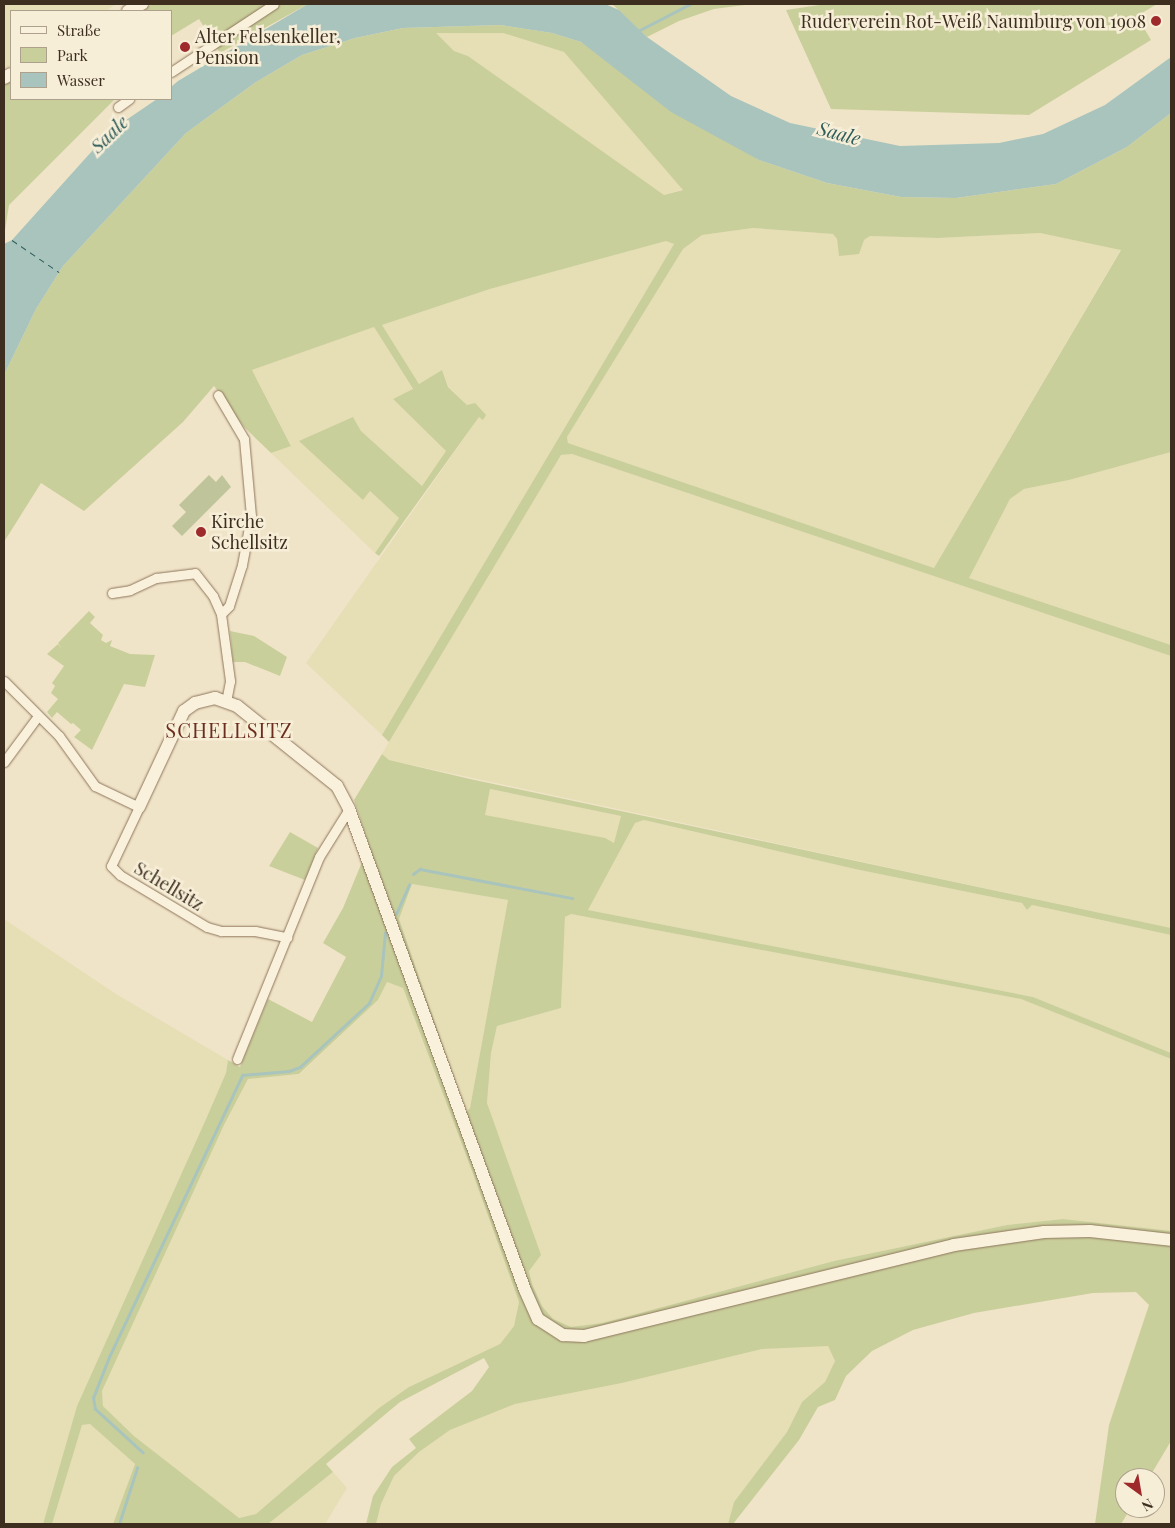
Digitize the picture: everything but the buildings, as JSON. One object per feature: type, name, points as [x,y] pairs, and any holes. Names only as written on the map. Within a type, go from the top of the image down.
[{"type":"street","points":[[130,10],[142,4]]},
{"type":"street","points":[[172,71],[274,4]]},
{"type":"street","points":[[118,106],[127,100]]},
{"type":"street","points":[[218,395],[244,439],[251,516],[242,565],[229,606],[221,614]]},
{"type":"street","points":[[112,593],[130,590],[156,578],[195,573],[213,596],[221,614],[230,681],[226,701]]},
{"type":"street","points":[[4,681],[60,736],[96,786],[139,807],[184,711],[195,703],[215,698],[237,706],[337,786],[349,809],[526,1290],[538,1319],[563,1336],[584,1336],[954,1245],[1044,1232],[1090,1231],[1171,1240]]},
{"type":"street","points":[[4,762],[38,716]]},
{"type":"street","name":"Schellsitz","points":[[139,807],[111,866],[120,875],[207,927],[221,931],[255,931],[287,937]]},
{"type":"street","points":[[237,1059],[319,857],[332,832],[349,809]]},
{"type":"shaded area","points":[[4,4],[116,4],[107,10],[10,10],[10,66],[4,69]]},
{"type":"shaded area","points":[[435,33],[503,33],[564,52],[684,189],[664,195],[468,56],[454,51]]},
{"type":"shaded area","points":[[753,228],[833,234],[837,239],[839,256],[870,236],[938,238],[1040,233],[1121,249],[934,568],[568,443],[567,437],[683,249],[702,235]]},
{"type":"shaded area","points":[[666,241],[674,244],[382,735],[306,663],[479,417],[448,386],[442,370],[419,384],[382,325],[490,289]]},
{"type":"shaded area","points":[[374,327],[413,390],[393,399],[446,451],[422,486],[361,431],[353,417],[363,500],[370,491],[399,518],[375,553],[271,453],[291,445],[252,370]]},
{"type":"shaded area","points":[[1171,452],[1171,645],[969,578],[1010,499],[1024,489],[1069,480]]},
{"type":"shaded area","points":[[572,454],[1171,656],[1171,928],[389,760],[382,754],[478,592],[561,455]]},
{"type":"shaded area","points":[[490,789],[621,816],[614,844],[484,815]]},
{"type":"shaded area","points":[[644,820],[855,869],[1022,903],[1027,910],[1032,905],[1171,935],[1171,1053],[1033,997],[588,910],[635,823]]},
{"type":"shaded area","points":[[412,884],[508,900],[470,1108],[466,1112],[399,919]]},
{"type":"shaded area","points":[[571,914],[1021,999],[1171,1059],[1171,1231],[1063,1219],[1007,1225],[834,1261],[603,1323],[571,1328],[553,1319],[542,1306],[532,1284],[487,1103],[491,1053],[497,1026],[561,1008],[565,917]]},
{"type":"shaded area","points":[[4,919],[116,994],[228,1060],[226,1073],[206,1119],[77,1406],[43,1524],[4,1524]]},
{"type":"shaded area","points":[[387,982],[403,988],[472,1171],[519,1302],[514,1326],[500,1344],[409,1387],[379,1408],[256,1514],[238,1518],[134,1436],[103,1406],[102,1391],[224,1125],[248,1079],[300,1074],[378,1000]]},
{"type":"shaded area","points":[[805,1345],[828,1346],[835,1361],[825,1382],[802,1402],[787,1432],[734,1502],[728,1524],[376,1524],[381,1504],[394,1476],[419,1452],[450,1430],[515,1404],[622,1383],[762,1349]]},
{"type":"shaded area","points":[[90,1424],[135,1464],[113,1524],[52,1524],[81,1425]]},
{"type":"shaded area","points":[[333,1472],[347,1488],[325,1524],[268,1524]]},
{"type":"green space","points":[[153,4],[308,4],[220,53],[199,19],[172,35],[172,10],[141,10]]},
{"type":"green space","points":[[612,4],[753,4],[714,9],[679,21],[647,37]]},
{"type":"green space","points":[[826,4],[1157,4],[1137,16],[1151,40],[1029,115],[831,109],[786,10]]},
{"type":"green space","points":[[500,25],[552,33],[581,42],[759,160],[827,183],[901,197],[956,198],[1056,184],[1127,147],[1171,113],[1171,452],[1069,480],[1024,489],[1010,499],[969,578],[1171,645],[1171,656],[572,454],[561,455],[389,742],[382,735],[674,244],[666,241],[490,289],[382,325],[419,384],[442,370],[448,387],[467,405],[475,403],[486,415],[483,420],[479,417],[379,556],[375,553],[399,518],[370,491],[363,500],[299,441],[353,417],[361,431],[422,486],[446,451],[393,399],[413,389],[374,327],[252,370],[291,446],[271,453],[244,427],[214,386],[183,422],[84,511],[41,483],[4,542],[4,375],[36,309],[63,266],[186,133],[256,82],[302,55],[355,38],[403,28]],"holes":[[[436,33],[503,33],[564,52],[683,190],[664,195],[468,56],[454,51]],[[753,228],[833,234],[837,239],[839,256],[859,254],[864,240],[870,236],[938,238],[1040,233],[1121,250],[934,568],[568,443],[567,437],[683,249],[702,235]]]},
{"type":"green space","points":[[10,82],[10,100],[114,100],[9,205],[4,237],[4,85]]},
{"type":"green space","points":[[209,475],[216,482],[222,475],[231,487],[182,536],[172,526],[186,512],[179,505]]},
{"type":"green space","points":[[89,611],[95,617],[90,623],[103,635],[101,640],[106,643],[112,640],[110,646],[130,654],[155,655],[145,687],[124,684],[92,750],[74,737],[81,730],[73,723],[71,724],[57,712],[52,718],[47,712],[58,699],[51,693],[55,686],[52,683],[64,666],[47,654],[58,644],[62,649],[58,643]]},
{"type":"green space","points":[[230,631],[254,636],[287,657],[280,676],[245,662],[233,662]]},
{"type":"green space","points":[[382,754],[389,760],[470,779],[1171,928],[1171,935],[1032,905],[1027,910],[1022,903],[855,869],[644,820],[635,823],[588,910],[1033,997],[1171,1053],[1171,1059],[1021,999],[571,914],[565,917],[561,1008],[497,1026],[491,1053],[487,1103],[541,1255],[529,1271],[532,1284],[542,1306],[553,1319],[571,1327],[603,1323],[834,1261],[1007,1225],[1063,1219],[1171,1231],[1171,1441],[1155,1468],[1115,1468],[1115,1518],[1125,1518],[1121,1524],[1095,1524],[1109,1425],[1149,1305],[1136,1292],[1093,1293],[974,1313],[913,1330],[872,1351],[846,1376],[835,1400],[818,1407],[799,1440],[733,1524],[728,1524],[734,1502],[787,1432],[802,1402],[825,1382],[835,1361],[828,1346],[762,1349],[622,1383],[515,1404],[450,1430],[419,1452],[394,1476],[381,1504],[376,1524],[366,1524],[373,1496],[392,1467],[416,1448],[409,1439],[472,1391],[489,1367],[484,1358],[400,1402],[326,1464],[333,1472],[268,1524],[113,1524],[135,1464],[90,1424],[82,1425],[52,1524],[43,1524],[77,1406],[206,1119],[226,1073],[228,1060],[240,1067],[268,999],[312,1022],[346,957],[323,943],[343,908],[369,845],[354,800]],"holes":[[[490,789],[621,816],[614,843],[605,838],[485,815]],[[412,884],[508,900],[470,1108],[466,1112],[399,919]],[[387,982],[403,988],[472,1171],[519,1302],[514,1326],[500,1344],[409,1387],[379,1408],[256,1514],[239,1518],[134,1436],[103,1406],[102,1391],[224,1125],[248,1079],[299,1074],[378,1000]]]},
{"type":"green space","points":[[290,832],[318,848],[305,880],[269,866]]},
{"type":"water","name":"Saale","points":[[308,4],[605,4],[619,10],[647,37],[731,96],[790,123],[900,146],[999,143],[1043,134],[1105,105],[1171,57],[1171,113],[1127,147],[1056,184],[956,198],[901,197],[827,183],[759,160],[671,112],[581,42],[552,33],[500,25],[403,28],[355,38],[302,55],[256,82],[186,133],[63,266],[36,309],[4,375],[4,244],[12,240],[110,131],[156,100],[172,100],[172,86]]},
{"type":"waterway","points":[[638,31],[690,4]]},
{"type":"waterway","points":[[413,874],[420,869],[572,898]]},
{"type":"waterway","points":[[396,914],[409,885]]},
{"type":"waterway","points":[[143,1453],[95,1409],[93,1398],[109,1357],[242,1075],[289,1071],[300,1067],[369,1003],[381,976],[385,933]]},
{"type":"waterway","points":[[119,1524],[137,1468]]},
{"type":"ferry route","points":[[12,240],[59,272]]},
{"type":"place","name":"Ruderverein Rot-Weiß Naumburg von 1908","points":[[1156,21]]},
{"type":"place","name":"Alter Felsenkeller, Pension","points":[[185,47]]},
{"type":"place","name":"Kirche Schellsitz","points":[[201,532]]},
{"type":"district","name":"SCHELLSITZ","points":[[229,729]]}]
